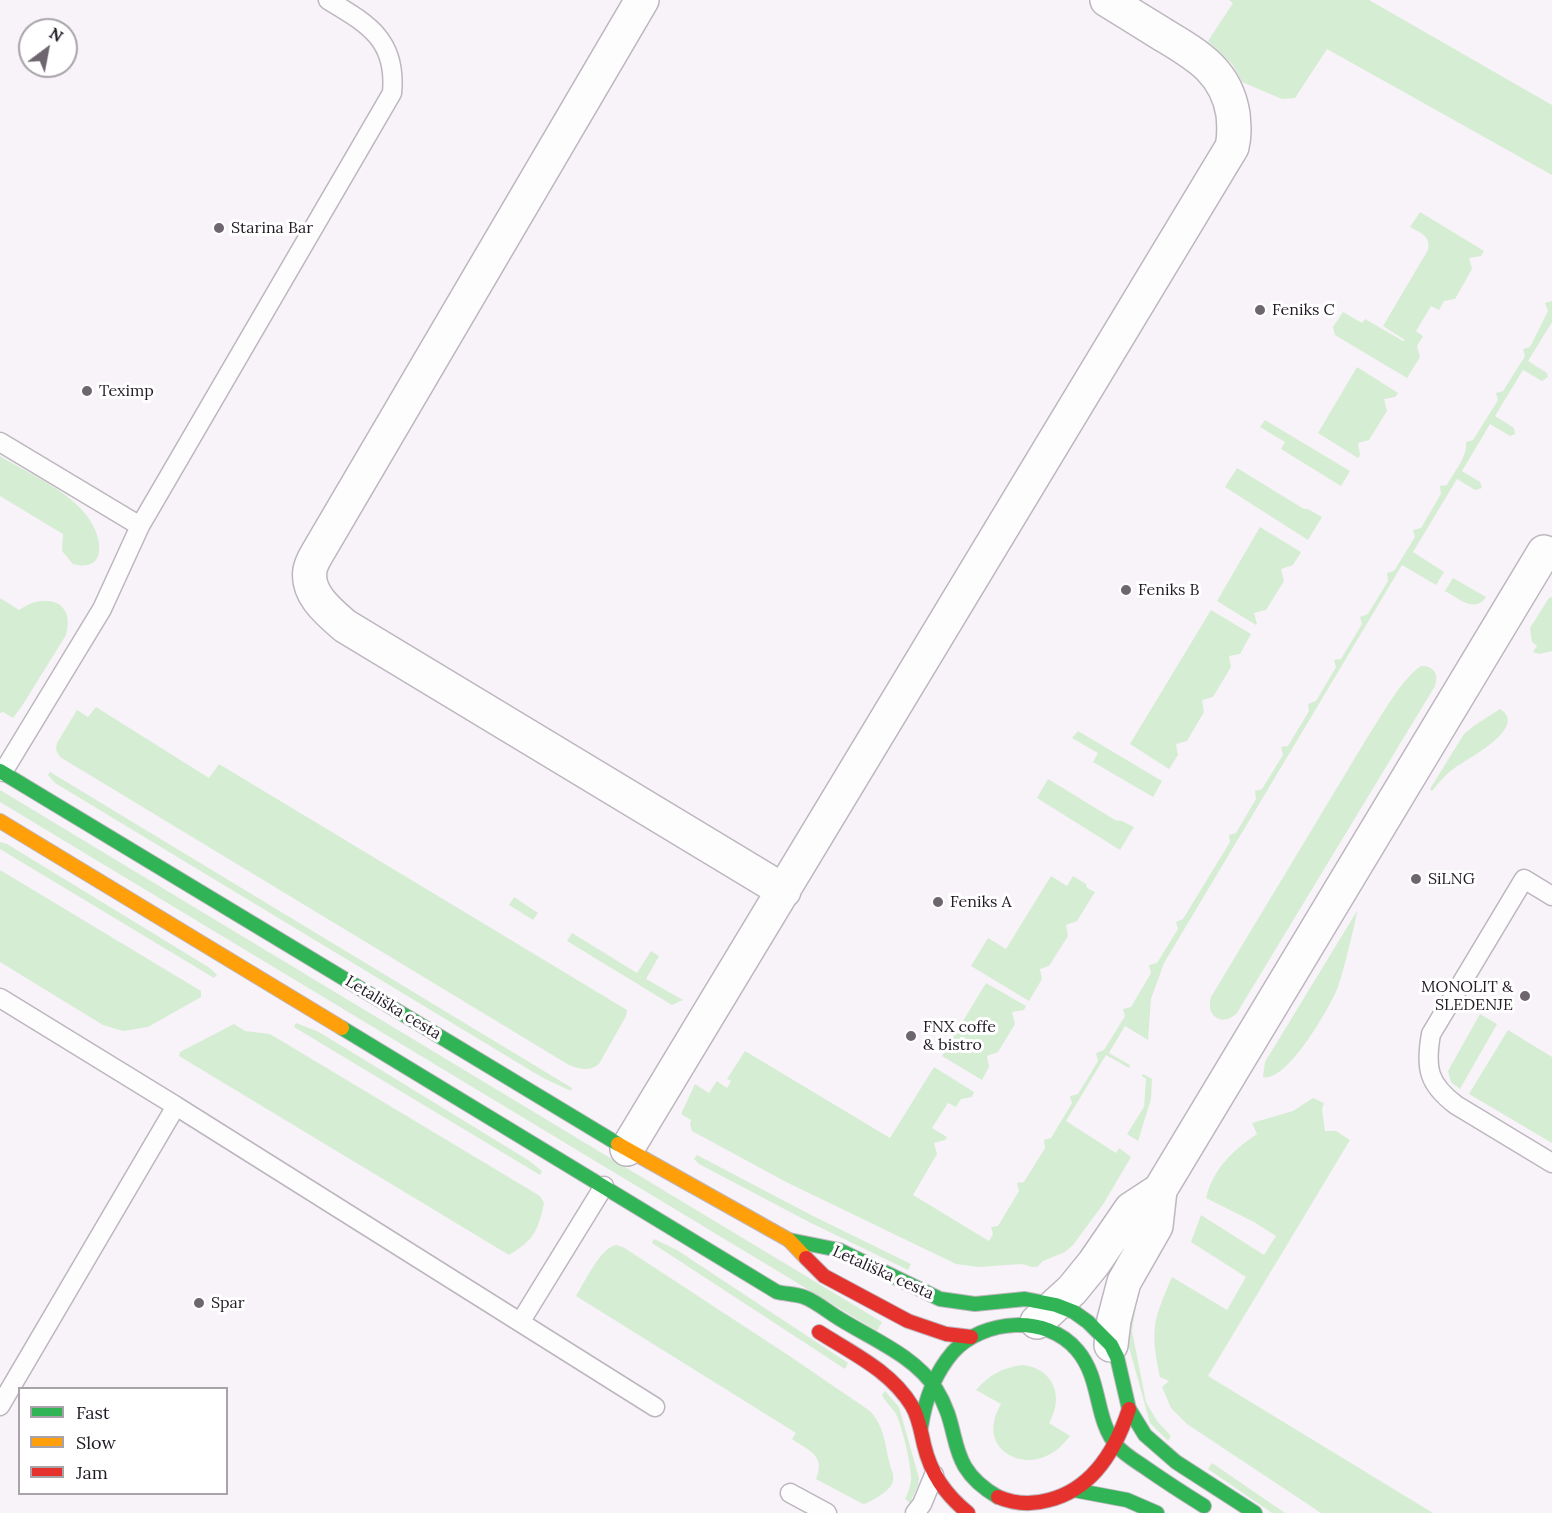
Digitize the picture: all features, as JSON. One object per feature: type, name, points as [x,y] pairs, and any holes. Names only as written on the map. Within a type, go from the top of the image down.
[{"type":"main road","name":"Letališka cesta","points":[[1,771],[627,1149],[789,1240],[824,1276],[888,1311],[930,1330],[971,1338]]},
{"type":"main road","points":[[0,821],[777,1292],[805,1298],[890,1350],[922,1372],[933,1384],[941,1400],[958,1455],[972,1480],[994,1495],[1023,1504],[1054,1499],[1074,1490],[1091,1476],[1116,1445],[1129,1409]]},
{"type":"main road","name":"Letališka cesta","points":[[789,1240],[839,1250],[940,1299],[975,1304],[1025,1299],[1045,1315],[1052,1331],[1066,1339],[1083,1357],[1095,1384],[1101,1413],[1116,1445],[1164,1481],[1217,1513]]},
{"type":"main road","points":[[777,1292],[789,1308]]},
{"type":"main road","name":"Letališka cesta","points":[[921,1427],[922,1413],[933,1384],[960,1345],[996,1328],[1021,1324],[1045,1315],[1074,1312],[1088,1322],[1111,1345],[1117,1357],[1129,1409],[1138,1426],[1153,1443],[1176,1462],[1255,1513]]},
{"type":"main road","name":"Letališka cesta","points":[[804,1322],[878,1370],[891,1381],[912,1406],[921,1427],[934,1475],[945,1491],[968,1513]]},
{"type":"main road","points":[[1074,1490],[1129,1500],[1157,1513]]},
{"type":"street","points":[[642,0],[318,552],[310,569],[310,582],[324,608],[345,626],[784,891]]},
{"type":"street","points":[[627,1149],[1232,147],[1234,134],[1231,102],[1218,76],[1197,55],[1107,0]]},
{"type":"street","points":[[1111,1345],[1114,1320],[1124,1282],[1156,1226],[1160,1190],[1544,552]]},
{"type":"street","points":[[1045,1315],[1072,1290],[1094,1263],[1131,1209],[1160,1190]]},
{"type":"lane","points":[[1,771],[102,609],[140,526],[392,93],[391,60],[376,33],[360,19],[328,0]]},
{"type":"lane","points":[[0,442],[140,526]]},
{"type":"lane","points":[[1552,896],[1524,879],[1431,1034],[1427,1056],[1431,1076],[1441,1094],[1552,1163]]},
{"type":"lane","points":[[0,998],[521,1321],[655,1407]]},
{"type":"lane","points":[[0,1406],[176,1106]]},
{"type":"lane","points":[[521,1321],[604,1186]]},
{"type":"lane","points":[[915,1513],[922,1504],[934,1475]]},
{"type":"lane","points":[[790,1493],[826,1513]]},
{"type":"lane","points":[[1007,1513],[1023,1504]]},
{"type":"green space","points":[[1229,0],[1369,0],[1552,105],[1552,175],[1327,49],[1295,98],[1282,99],[1242,82],[1233,65],[1208,41],[1233,3]]},
{"type":"green space","points":[[1420,212],[1484,251],[1481,256],[1469,258],[1472,269],[1455,299],[1444,301],[1439,310],[1431,306],[1416,331],[1423,336],[1417,346],[1420,357],[1407,378],[1335,335],[1333,327],[1343,312],[1362,323],[1365,319],[1403,341],[1405,340],[1383,326],[1428,250],[1427,238],[1410,227]]},
{"type":"green space","points":[[1552,301],[1552,322],[1528,361],[1547,373],[1548,377],[1542,381],[1523,370],[1495,416],[1514,428],[1515,434],[1510,436],[1490,424],[1462,471],[1480,482],[1482,488],[1475,490],[1457,479],[1413,552],[1444,572],[1436,585],[1402,565],[1164,963],[1151,999],[1148,1040],[1125,1026],[1109,1053],[1130,1065],[1129,1068],[1106,1055],[1066,1121],[1116,1153],[1119,1148],[1131,1157],[1104,1203],[1073,1245],[1065,1252],[1043,1261],[1037,1267],[1022,1264],[978,1267],[956,1264],[786,1182],[692,1131],[691,1120],[681,1114],[695,1084],[709,1093],[717,1081],[727,1088],[731,1081],[727,1079],[745,1051],[890,1138],[934,1067],[974,1092],[972,1097],[961,1099],[956,1107],[948,1103],[932,1128],[947,1137],[945,1140],[934,1143],[937,1154],[913,1195],[989,1241],[993,1234],[991,1227],[998,1226],[1019,1191],[1017,1183],[1024,1182],[1045,1148],[1044,1140],[1051,1138],[1072,1103],[1070,1096],[1078,1094],[1098,1061],[1096,1053],[1104,1050],[1125,1016],[1123,1009],[1131,1007],[1151,973],[1149,965],[1157,963],[1178,929],[1176,922],[1183,919],[1230,842],[1229,835],[1236,833],[1256,799],[1255,791],[1262,789],[1283,755],[1281,747],[1288,746],[1309,711],[1308,704],[1316,701],[1336,667],[1334,660],[1341,659],[1362,624],[1360,617],[1368,614],[1388,581],[1387,573],[1394,571],[1415,537],[1413,530],[1421,528],[1441,494],[1440,486],[1447,485],[1457,469],[1465,453],[1466,442],[1473,440],[1498,400],[1496,393],[1503,391],[1525,356],[1523,349],[1530,347],[1548,311],[1545,303]]},
{"type":"green space","points":[[1357,367],[1398,393],[1395,397],[1384,399],[1387,411],[1369,440],[1358,443],[1360,455],[1358,458],[1318,433]]},
{"type":"green space","points":[[1265,420],[1350,471],[1341,486],[1281,449],[1285,442],[1260,427]]},
{"type":"green space","points":[[0,456],[60,491],[86,514],[99,543],[95,561],[84,566],[73,564],[62,551],[63,534],[0,496]]},
{"type":"green space","points":[[1237,468],[1304,509],[1322,517],[1308,540],[1225,487]]},
{"type":"green space","points":[[1260,527],[1301,552],[1293,565],[1281,569],[1284,581],[1266,610],[1254,613],[1256,625],[1217,601]]},
{"type":"green space","points":[[1453,578],[1486,597],[1482,602],[1472,604],[1445,591]]},
{"type":"green space","points":[[1552,597],[1552,651],[1539,654],[1533,652],[1537,646],[1532,642],[1530,628],[1549,598]]},
{"type":"green space","points":[[0,598],[19,610],[38,601],[56,603],[62,607],[68,623],[66,635],[13,718],[3,712],[0,713]]},
{"type":"green space","points":[[1211,610],[1251,634],[1240,654],[1229,656],[1231,667],[1213,697],[1202,700],[1204,712],[1187,741],[1176,744],[1178,755],[1169,769],[1130,744]]},
{"type":"green space","points":[[1421,666],[1429,667],[1436,674],[1435,686],[1237,1013],[1226,1019],[1216,1018],[1211,1010],[1211,997],[1387,706]]},
{"type":"green space","points":[[96,707],[209,778],[219,764],[627,1010],[626,1016],[599,1064],[588,1069],[569,1065],[60,757],[56,750],[57,743],[77,710],[88,717]]},
{"type":"green space","points":[[1500,709],[1507,716],[1507,724],[1502,733],[1449,772],[1432,791],[1430,789],[1464,734]]},
{"type":"green space","points":[[1078,731],[1162,781],[1153,797],[1093,762],[1098,753],[1072,738]]},
{"type":"green space","points":[[50,772],[572,1088],[571,1091],[543,1078],[55,783],[48,775]]},
{"type":"green space","points":[[1048,779],[1115,820],[1134,827],[1120,850],[1037,798]]},
{"type":"green space","points":[[0,790],[882,1322],[877,1331],[0,802]]},
{"type":"green space","points":[[0,842],[7,844],[210,968],[217,975],[214,978],[0,849]]},
{"type":"green space","points":[[0,870],[201,991],[201,997],[148,1027],[123,1031],[103,1025],[0,962]]},
{"type":"green space","points":[[1051,876],[1067,886],[1073,876],[1095,892],[1077,921],[1066,925],[1068,936],[1049,966],[1040,969],[1042,979],[1029,1001],[971,966],[988,938],[1006,949]]},
{"type":"green space","points":[[514,897],[538,913],[533,920],[509,905]]},
{"type":"green space","points":[[1357,911],[1340,981],[1317,1026],[1284,1068],[1273,1076],[1263,1077],[1265,1062]]},
{"type":"green space","points":[[572,933],[637,973],[651,951],[659,956],[646,979],[683,1000],[672,1005],[567,941]]},
{"type":"green space","points":[[986,983],[1026,1006],[1024,1010],[1012,1012],[1015,1024],[998,1052],[987,1056],[989,1067],[982,1080],[942,1056]]},
{"type":"green space","points":[[1480,1014],[1497,1024],[1460,1089],[1451,1082],[1448,1071]]},
{"type":"green space","points":[[296,1023],[319,1032],[528,1160],[542,1171],[540,1175],[294,1027]]},
{"type":"green space","points":[[234,1024],[245,1031],[270,1034],[540,1196],[544,1203],[532,1236],[509,1255],[179,1056],[180,1052]]},
{"type":"green space","points":[[1508,1030],[1552,1057],[1552,1143],[1469,1094]]},
{"type":"green space","points":[[1143,1074],[1152,1079],[1151,1099],[1138,1141],[1127,1134],[1144,1107],[1146,1079],[1142,1076]]},
{"type":"green space","points":[[1313,1098],[1324,1103],[1322,1109],[1325,1131],[1336,1131],[1350,1140],[1208,1376],[1433,1513],[1321,1513],[1187,1424],[1171,1408],[1162,1387],[1169,1381],[1160,1377],[1154,1336],[1157,1315],[1172,1277],[1227,1310],[1246,1277],[1191,1242],[1201,1215],[1264,1255],[1276,1236],[1254,1222],[1206,1198],[1214,1178],[1225,1161],[1257,1134],[1252,1123],[1293,1111]]},
{"type":"green space","points":[[697,1155],[911,1264],[908,1270],[809,1222],[699,1164],[694,1159]]},
{"type":"green space","points":[[654,1239],[677,1250],[848,1363],[845,1369],[652,1243]]},
{"type":"green space","points":[[616,1245],[623,1247],[870,1411],[880,1426],[885,1441],[893,1474],[890,1487],[863,1504],[816,1479],[819,1471],[817,1459],[814,1454],[792,1439],[796,1433],[576,1296],[604,1252]]},
{"type":"green space","points":[[1131,1302],[1136,1306],[1132,1331],[1146,1402],[1157,1421],[1171,1436],[1168,1441],[1150,1423],[1127,1340]]},
{"type":"green space","points":[[1023,1365],[1043,1372],[1054,1386],[1056,1404],[1049,1423],[1070,1436],[1055,1451],[1035,1460],[1016,1458],[1001,1448],[993,1432],[995,1417],[1001,1404],[976,1390],[997,1373]]},
{"type":"green space","points":[[885,1391],[899,1407],[919,1478],[910,1503],[905,1499],[911,1481],[906,1447],[896,1414],[882,1395]]},
{"type":"green space","points":[[1212,1463],[1285,1513],[1272,1513],[1208,1469]]},
{"type":"traffic: fast","points":[[0,771],[618,1144]]},
{"type":"traffic: fast","points":[[342,1028],[777,1292],[809,1299],[905,1358],[917,1367],[936,1389],[950,1420],[957,1448],[969,1473],[998,1497]]},
{"type":"traffic: fast","points":[[789,1240],[839,1250],[940,1299],[975,1304],[1025,1299],[1056,1305],[1074,1312],[1088,1322],[1111,1345],[1117,1357],[1129,1409],[1145,1435],[1176,1462],[1255,1513]]},
{"type":"traffic: fast","points":[[921,1427],[928,1397],[936,1378],[953,1352],[966,1341],[998,1327],[1015,1325],[1049,1330],[1064,1338],[1085,1361],[1091,1373],[1105,1424],[1117,1446],[1204,1506]]},
{"type":"traffic: fast","points":[[1074,1490],[1127,1500],[1157,1513]]},
{"type":"traffic: slow","points":[[0,821],[342,1028]]},
{"type":"traffic: slow","points":[[618,1144],[789,1240],[806,1258]]},
{"type":"traffic: jam","points":[[806,1258],[824,1276],[908,1321],[946,1334],[971,1337]]},
{"type":"traffic: jam","points":[[819,1332],[870,1364],[903,1394],[916,1415],[935,1474],[946,1491],[968,1513]]},
{"type":"traffic: jam","points":[[998,1497],[1017,1502],[1036,1503],[1065,1495],[1078,1487],[1101,1465],[1110,1452],[1129,1409]]},
{"type":"place","name":"Starina Bar","points":[[219,228]]},
{"type":"place","name":"Feniks C","points":[[1260,310]]},
{"type":"place","name":"Teximp","points":[[87,391]]},
{"type":"place","name":"Feniks B","points":[[1126,590]]},
{"type":"place","name":"SiLNG","points":[[1416,879]]},
{"type":"place","name":"Feniks A","points":[[938,902]]},
{"type":"place","name":"MONOLIT & SLEDENJE","points":[[1525,996]]},
{"type":"place","name":"FNX coffe & bistro","points":[[911,1036]]},
{"type":"place","name":"Spar","points":[[199,1303]]}]
